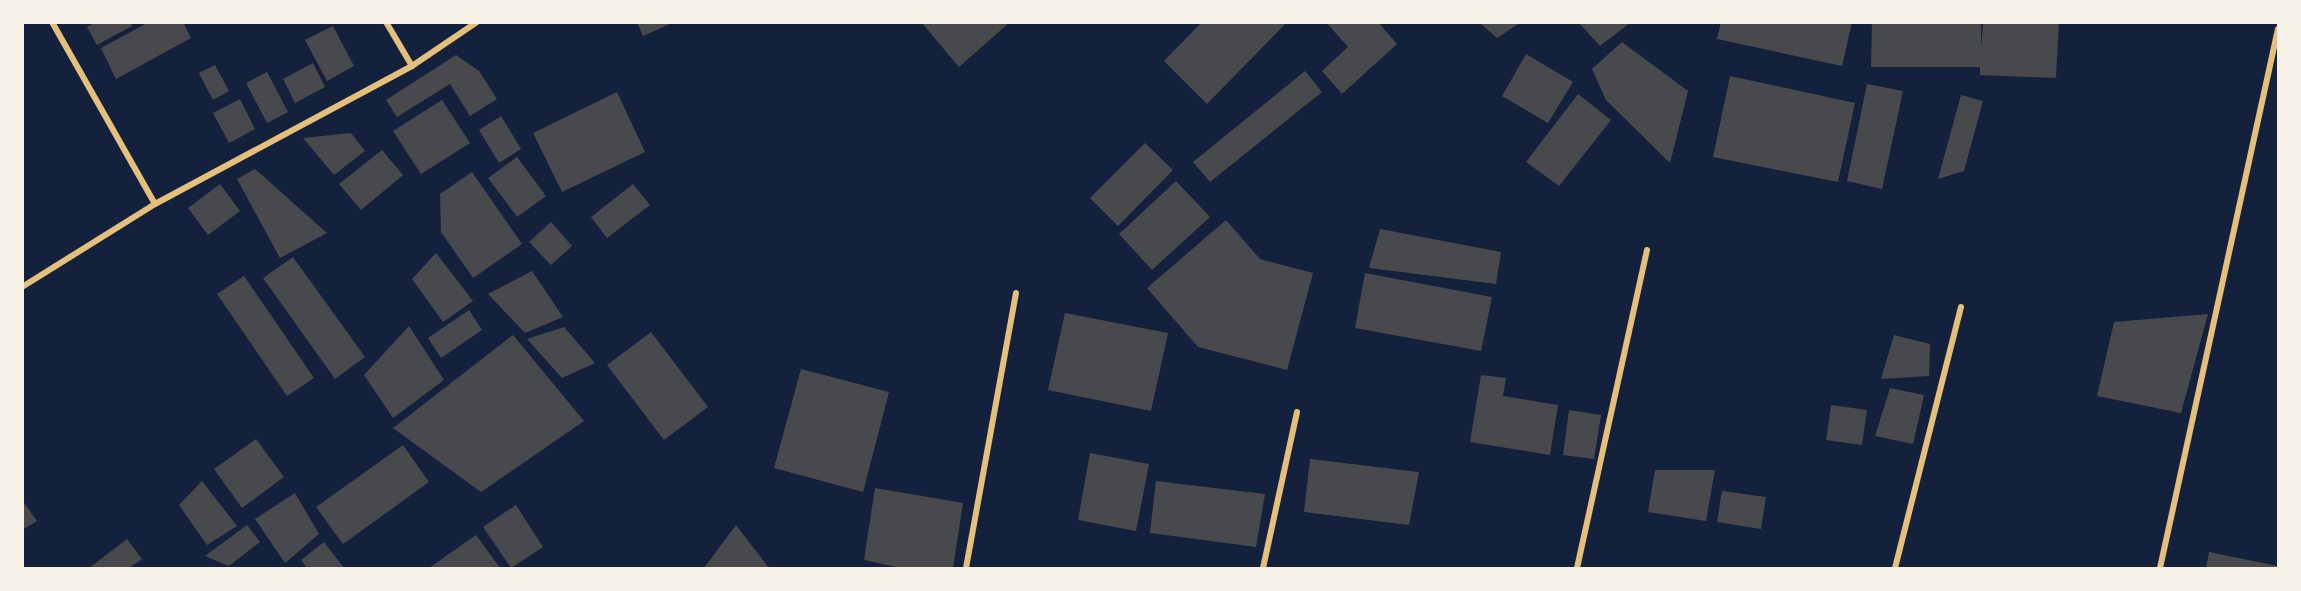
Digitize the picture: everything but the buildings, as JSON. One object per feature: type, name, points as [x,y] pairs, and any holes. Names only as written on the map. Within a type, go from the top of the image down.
[{"type":"street","points":[[52,22],[155,204]]},
{"type":"street","points":[[386,22],[412,66]]},
{"type":"street","points":[[22,287],[155,204],[412,66],[477,22]]},
{"type":"street","points":[[2160,568],[2278,29]]},
{"type":"street","points":[[1577,568],[1647,250]]},
{"type":"street","points":[[966,568],[1016,293]]},
{"type":"street","points":[[1895,568],[1960,307]]},
{"type":"street","points":[[1263,568],[1297,412]]}]
